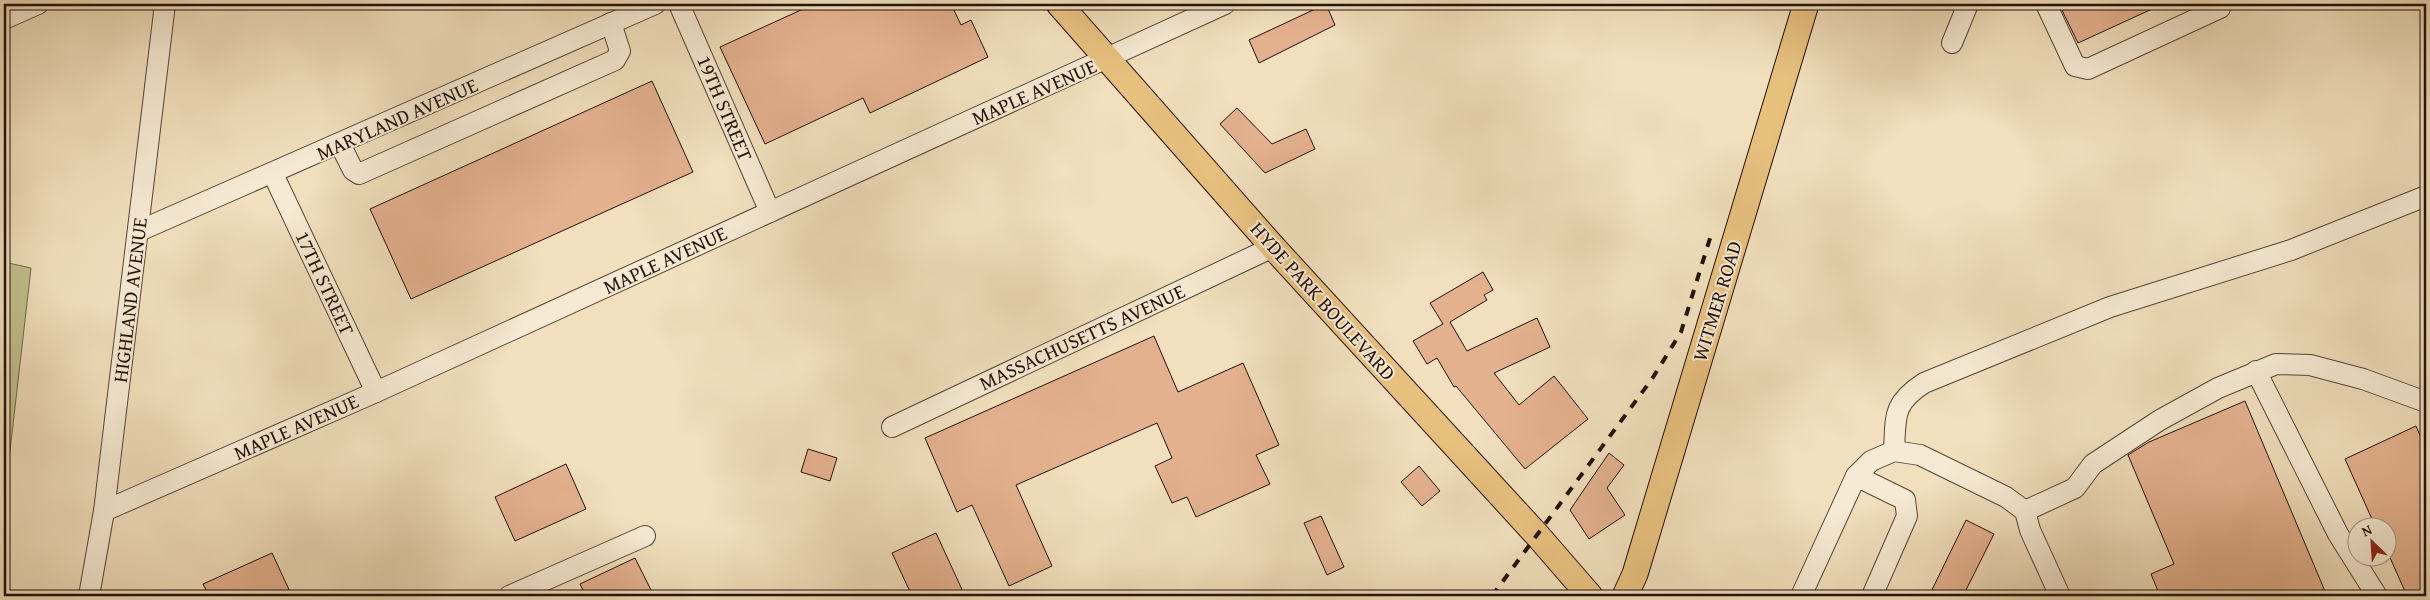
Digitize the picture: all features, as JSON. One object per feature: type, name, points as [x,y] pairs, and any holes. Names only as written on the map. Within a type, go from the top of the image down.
[{"type":"main road","name":"HYDE PARK BOULEVARD","points":[[1059,4],[1273,247],[1528,525],[1590,596]]},
{"type":"main road","name":"WITMER ROAD","points":[[1625,596],[1635,574],[1806,4]]},
{"type":"street","points":[[4,19],[38,4]]},
{"type":"street","name":"HIGHLAND AVENUE","points":[[89,596],[104,511],[165,4]]},
{"type":"street","name":"MARYLAND AVENUE","points":[[139,231],[274,174],[655,4]]},
{"type":"street","name":"19TH STREET","points":[[680,4],[770,212]]},
{"type":"street","name":"MAPLE AVENUE","points":[[104,511],[376,392],[1224,4]]},
{"type":"street","points":[[1952,43],[1968,4]]},
{"type":"street","points":[[2046,4],[2075,66],[2088,69],[2220,8],[2221,4]]},
{"type":"street","points":[[340,144],[353,170],[359,174],[615,60],[620,51],[611,23]]},
{"type":"street","name":"17TH STREET","points":[[274,174],[376,392]]},
{"type":"street","points":[[1894,451],[1896,414],[1906,395],[1924,383],[2110,307],[2291,250],[2426,196]]},
{"type":"street","name":"MASSACHUSETTS AVENUE","points":[[892,427],[1273,247]]},
{"type":"street","points":[[2025,511],[2075,488],[2093,464],[2160,420],[2218,388],[2276,364],[2310,366],[2363,379],[2426,402]]},
{"type":"street","points":[[2256,371],[2338,534],[2377,596]]},
{"type":"street","points":[[1801,596],[1856,476],[1871,460],[1894,451],[1920,455],[2006,497],[2025,511],[2030,530],[2060,596]]},
{"type":"street","points":[[1856,476],[1905,500],[1907,516],[1872,596]]},
{"type":"street","points":[[510,596],[645,536]]},
{"type":"green space","points":[[4,262],[31,268],[4,503]]},
{"type":"building","points":[[814,4],[951,4],[961,25],[971,20],[988,57],[870,113],[863,98],[765,144],[720,47]]},
{"type":"building","points":[[1326,4],[1335,25],[1259,63],[1249,40]]},
{"type":"building","points":[[2059,4],[2163,4],[2078,43]]},
{"type":"building","points":[[652,81],[693,172],[411,299],[370,209]]},
{"type":"building","points":[[1237,108],[1272,144],[1306,129],[1315,149],[1265,173],[1220,124]]},
{"type":"building","points":[[1483,272],[1493,290],[1484,295],[1487,300],[1450,322],[1467,351],[1537,318],[1550,347],[1494,373],[1519,405],[1554,376],[1588,419],[1525,469],[1456,386],[1454,387],[1437,358],[1427,364],[1413,341],[1443,324],[1430,303]]},
{"type":"building","points":[[1154,336],[1178,392],[1243,363],[1279,445],[1256,455],[1270,484],[1196,517],[1187,497],[1172,503],[1155,466],[1172,458],[1157,423],[1016,485],[1052,566],[1009,586],[972,505],[957,512],[925,438]]},
{"type":"building","points":[[2245,401],[2327,596],[2160,596],[2151,574],[2174,564],[2128,455],[2149,442]]},
{"type":"building","points":[[2416,426],[2426,449],[2426,596],[2407,596],[2395,568],[2398,568],[2398,518],[2372,518],[2345,459]]},
{"type":"building","points":[[808,449],[837,458],[830,481],[801,472]]},
{"type":"building","points":[[1609,453],[1624,465],[1607,488],[1625,515],[1589,539],[1570,510]]},
{"type":"building","points":[[566,464],[586,509],[515,541],[495,497]]},
{"type":"building","points":[[1419,466],[1440,491],[1422,506],[1401,482]]},
{"type":"building","points":[[1321,516],[1344,567],[1327,575],[1304,523]]},
{"type":"building","points":[[1966,520],[1994,534],[1963,596],[1929,596]]},
{"type":"building","points":[[936,533],[965,596],[912,596],[892,553]]},
{"type":"building","points":[[272,553],[292,596],[209,596],[203,584]]},
{"type":"building","points":[[635,558],[654,596],[586,596],[580,584]]},
{"type":"railway","points":[[1492,596],[1652,379],[1681,332],[1711,235]]}]
